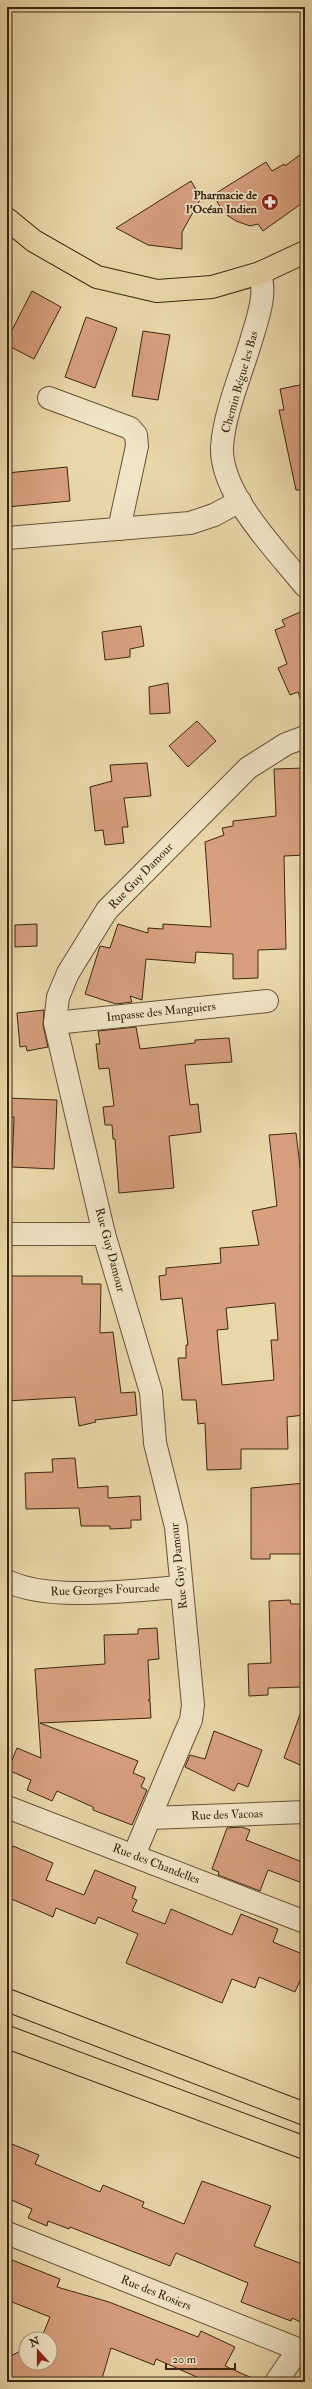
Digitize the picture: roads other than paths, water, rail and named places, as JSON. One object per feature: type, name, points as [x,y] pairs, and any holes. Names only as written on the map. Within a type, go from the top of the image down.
[{"type":"main road","points":[[7,219],[34,241],[97,277],[157,291],[212,287],[260,274],[305,252]]},
{"type":"main road","points":[[7,2000],[305,2114]]},
{"type":"main road","points":[[7,2037],[305,2148]]},
{"type":"street","name":"Chemin Bégue les Bas","points":[[260,274],[264,287],[256,324],[227,422],[222,448],[227,475],[240,501],[305,586]]},
{"type":"street","points":[[49,398],[130,428],[136,435],[137,446],[119,529]]},
{"type":"street","points":[[7,538],[190,523],[214,515],[240,501]]},
{"type":"street","name":"Rue Guy Damour","points":[[134,1856],[191,1720],[193,1705],[176,1527],[155,1443],[151,1392],[104,1234],[55,1023],[58,997],[68,973],[107,910],[248,768],[286,744],[305,737]]},
{"type":"street","name":"Impasse des Manguiers","points":[[55,1023],[266,1001]]},
{"type":"street","points":[[7,1234],[104,1234]]},
{"type":"street","name":"Rue Georges Fourcade","points":[[7,1581],[39,1592],[62,1593],[181,1587]]},
{"type":"street","name":"Rue des Chandelles","points":[[7,1807],[305,1922]]},
{"type":"street","name":"Rue des Vacoas","points":[[150,1818],[305,1812]]},
{"type":"street","name":"Rue des Rosiers","points":[[7,2233],[302,2351]]},
{"type":"street","points":[[276,2382],[302,2351]]},
{"type":"place","name":"Pharmacie de l'Océan Indien","points":[[270,202]]}]
